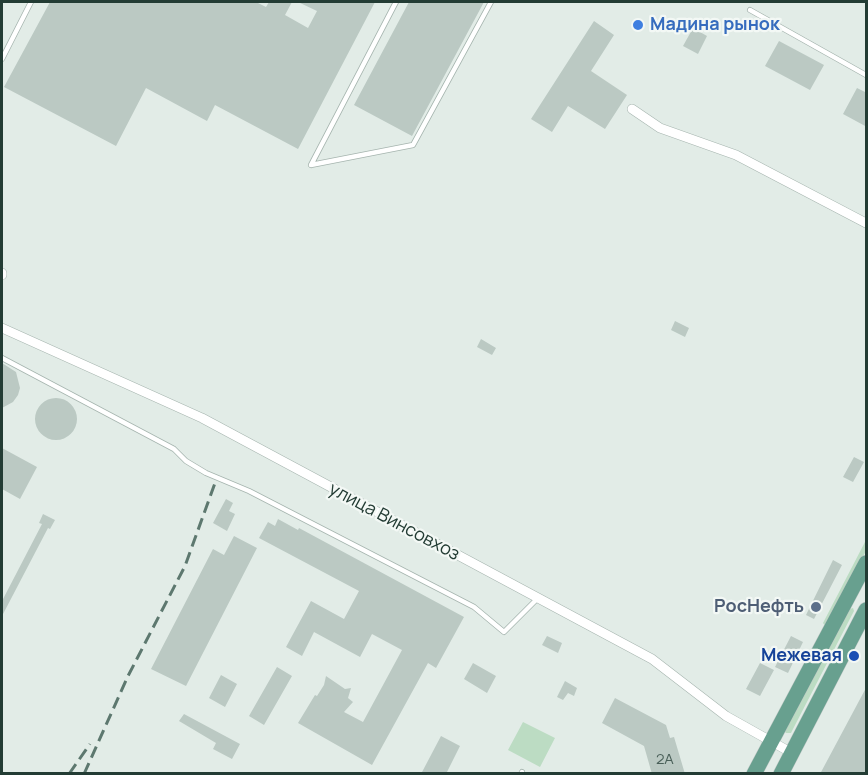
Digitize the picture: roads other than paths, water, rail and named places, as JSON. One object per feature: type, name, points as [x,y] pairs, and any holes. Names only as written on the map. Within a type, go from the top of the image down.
[{"type":"main road","points":[[754,774],[861,586],[867,563]]},
{"type":"main road","points":[[781,774],[867,610]]},
{"type":"street","points":[[632,109],[660,128],[736,155],[867,223]]},
{"type":"street","name":"улица Винсовхоз","points":[[2,328],[202,418],[537,599],[652,658],[726,716],[792,753]]},
{"type":"lane","points":[[2,59],[31,2]]},
{"type":"lane","points":[[396,2],[311,165],[413,145],[491,2]]},
{"type":"lane","points":[[750,10],[867,75]]},
{"type":"lane","points":[[2,358],[174,449],[186,461],[206,473],[249,491],[474,608],[504,632],[537,599]]},
{"type":"railway","points":[[84,774],[128,676],[185,566],[215,483]]},
{"type":"railway","points":[[69,774],[90,744]]},
{"type":"place","name":"Мадина рынок","points":[[638,25]]},
{"type":"place","name":"РосНефть","points":[[816,607]]},
{"type":"place","name":"Межевая","points":[[854,656]]}]
